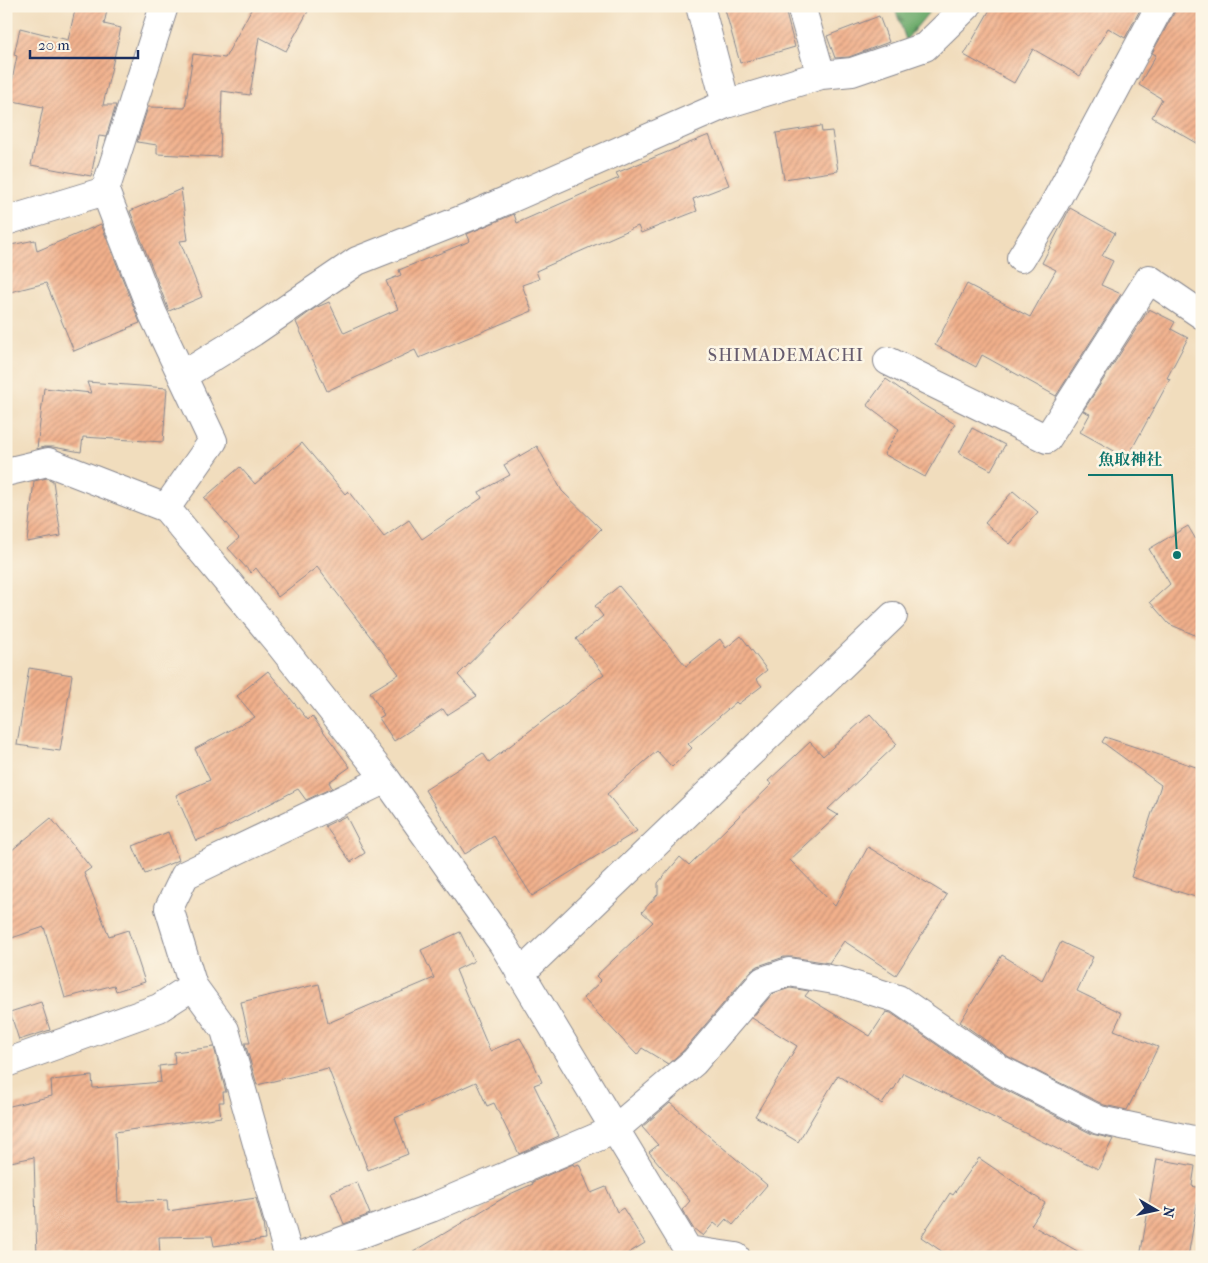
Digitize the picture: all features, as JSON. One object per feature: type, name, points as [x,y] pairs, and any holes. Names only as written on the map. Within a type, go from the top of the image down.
[{"type":"street","points":[[164,6],[105,191],[152,314],[213,442],[166,508]]},
{"type":"street","points":[[700,6],[726,104]]},
{"type":"street","points":[[801,6],[821,75]]},
{"type":"street","points":[[182,376],[253,332],[358,261],[471,216],[726,104],[821,75],[852,72],[925,47],[967,6]]},
{"type":"street","points":[[1021,258],[1052,208],[1160,6]]},
{"type":"street","points":[[6,221],[105,191]]},
{"type":"street","points":[[888,361],[1047,439],[1149,279],[1202,315]]},
{"type":"street","points":[[6,472],[48,462],[166,508],[282,646],[386,779],[503,944],[685,1253],[736,1257]]},
{"type":"street","points":[[520,974],[894,616]]},
{"type":"street","points":[[289,1257],[225,1030],[193,986],[169,908],[185,875],[386,779]]},
{"type":"street","points":[[299,1257],[431,1208],[614,1130],[694,1062],[763,981],[789,972],[840,981],[898,999],[1001,1070],[1099,1120],[1202,1142]]},
{"type":"street","points":[[6,1063],[160,1008],[193,986]]},
{"type":"green space","points":[[894,6],[934,6],[906,40]]},
{"type":"building","points":[[76,6],[108,6],[104,24],[121,28],[103,105],[116,105],[106,137],[99,136],[91,176],[31,165],[43,107],[8,100],[17,56],[14,55],[20,28],[68,40]]},
{"type":"building","points":[[253,6],[311,6],[286,51],[259,37],[250,95],[222,91],[220,157],[157,154],[157,145],[137,142],[148,107],[185,108],[193,54],[225,58]]},
{"type":"building","points":[[724,6],[784,6],[795,47],[740,63]]},
{"type":"building","points":[[992,6],[1142,6],[1125,38],[1108,28],[1080,76],[1033,49],[1014,83],[964,55]]},
{"type":"building","points":[[1176,6],[1202,6],[1202,146],[1152,117],[1162,99],[1139,85],[1156,55],[1152,53]]},
{"type":"building","points":[[879,16],[889,42],[849,57],[835,58],[827,36]]},
{"type":"building","points":[[821,126],[822,132],[832,131],[838,171],[784,179],[776,133]]},
{"type":"building","points":[[709,135],[729,185],[693,199],[697,211],[641,233],[638,226],[536,271],[539,279],[522,285],[532,311],[419,358],[415,350],[327,391],[296,322],[315,308],[329,302],[344,333],[398,309],[386,281],[401,275],[399,270],[470,241],[467,234],[514,214],[517,223],[619,178],[616,173]]},
{"type":"building","points":[[181,189],[188,240],[180,241],[202,297],[169,311],[130,211]]},
{"type":"building","points":[[1070,208],[1115,233],[1102,256],[1113,261],[1101,285],[1121,294],[1056,396],[982,355],[976,367],[935,345],[967,284],[1030,317],[1056,270],[1042,263]]},
{"type":"building","points":[[101,224],[140,323],[74,351],[46,283],[6,293],[6,246],[35,240],[37,251]]},
{"type":"building","points":[[1149,309],[1175,322],[1171,329],[1188,338],[1167,378],[1170,379],[1127,458],[1080,432],[1090,414],[1083,411]]},
{"type":"building","points":[[886,379],[920,403],[955,424],[925,477],[884,454],[899,429],[867,405]]},
{"type":"building","points":[[87,382],[167,388],[163,442],[83,437],[81,452],[53,447],[37,449],[44,388],[91,393]]},
{"type":"building","points":[[972,428],[1005,445],[991,470],[959,453]]},
{"type":"building","points":[[302,443],[345,494],[348,491],[384,537],[409,520],[422,539],[482,498],[479,492],[510,475],[504,465],[537,446],[562,491],[601,529],[458,675],[477,696],[447,715],[443,709],[394,741],[379,718],[384,715],[370,692],[399,674],[317,567],[278,597],[256,568],[251,573],[228,548],[239,538],[204,498],[240,467],[255,484]]},
{"type":"building","points":[[47,478],[53,481],[61,536],[27,542],[34,481]]},
{"type":"building","points":[[1013,491],[1038,512],[1010,544],[985,523]]},
{"type":"building","points":[[1188,526],[1202,550],[1202,638],[1169,624],[1150,602],[1170,584],[1149,549]]},
{"type":"building","points":[[619,586],[686,666],[720,639],[726,648],[741,636],[767,670],[756,679],[762,686],[738,704],[736,702],[688,744],[692,748],[672,767],[657,751],[607,794],[637,831],[532,896],[494,836],[465,854],[425,790],[483,753],[489,762],[604,674],[576,639],[603,616],[595,606]]},
{"type":"building","points":[[29,668],[72,675],[60,751],[17,745]]},
{"type":"building","points":[[268,671],[308,720],[312,716],[350,767],[329,782],[332,788],[306,800],[298,789],[226,828],[196,841],[176,795],[210,780],[195,749],[255,717],[237,696]]},
{"type":"building","points":[[870,714],[897,744],[828,809],[838,815],[790,860],[835,906],[868,847],[947,895],[896,975],[844,941],[829,963],[784,957],[758,966],[751,971],[683,1051],[668,1064],[642,1048],[637,1055],[583,998],[601,981],[596,976],[653,922],[642,912],[658,894],[658,883],[680,857],[689,865],[772,784],[768,781],[810,742],[823,756]]},
{"type":"building","points":[[1105,737],[1202,769],[1202,899],[1131,877],[1161,785],[1102,742]]},
{"type":"building","points":[[346,816],[365,853],[351,862],[325,826]]},
{"type":"building","points":[[51,818],[91,868],[84,873],[109,936],[128,930],[145,982],[116,991],[114,985],[65,998],[44,927],[6,940],[6,855]]},
{"type":"building","points":[[168,832],[179,860],[145,874],[133,846]]},
{"type":"building","points":[[460,932],[474,961],[456,970],[490,1051],[520,1038],[542,1082],[534,1085],[559,1136],[519,1154],[494,1103],[487,1106],[476,1082],[395,1118],[408,1154],[368,1170],[328,1068],[257,1085],[245,1043],[250,1043],[241,1002],[319,984],[328,1023],[434,978],[421,950]]},
{"type":"building","points":[[1061,942],[1093,957],[1077,991],[1122,1013],[1114,1030],[1158,1047],[1127,1110],[1104,1105],[1009,1057],[960,1022],[1002,955],[1042,980]]},
{"type":"building","points":[[790,988],[809,991],[805,996],[870,1036],[886,1012],[891,1013],[994,1084],[1092,1134],[1113,1139],[1098,1169],[903,1073],[893,1091],[882,1104],[838,1075],[798,1142],[755,1116],[797,1046],[752,1018],[772,994]]},
{"type":"building","points":[[41,1002],[50,1030],[19,1040],[10,1012]]},
{"type":"building","points":[[214,1047],[226,1092],[223,1092],[224,1102],[219,1102],[221,1117],[115,1132],[118,1202],[167,1200],[168,1211],[256,1198],[265,1239],[214,1246],[212,1236],[159,1237],[160,1257],[103,1257],[103,1254],[37,1257],[34,1157],[6,1163],[6,1107],[52,1096],[51,1080],[92,1076],[93,1088],[161,1082],[159,1066],[175,1064],[174,1052]]},
{"type":"building","points":[[670,1103],[767,1185],[733,1225],[726,1219],[719,1227],[714,1223],[703,1236],[693,1228],[682,1210],[690,1201],[649,1152],[658,1145],[642,1127]]},
{"type":"building","points":[[979,1158],[1045,1203],[1031,1225],[1088,1257],[950,1257],[921,1237],[950,1193],[953,1195]]},
{"type":"building","points":[[1157,1159],[1195,1166],[1192,1186],[1200,1188],[1188,1257],[1140,1257]]},
{"type":"building","points":[[573,1164],[574,1166],[579,1164],[591,1193],[606,1187],[617,1212],[623,1208],[645,1243],[622,1257],[405,1257],[510,1194]]},
{"type":"building","points":[[357,1182],[370,1214],[344,1224],[331,1192]]},
{"type":"place","name":"魚取神社","points":[[1177,555]]},
{"type":"district","name":"SHIMADEMACHI","points":[[786,355]]}]
